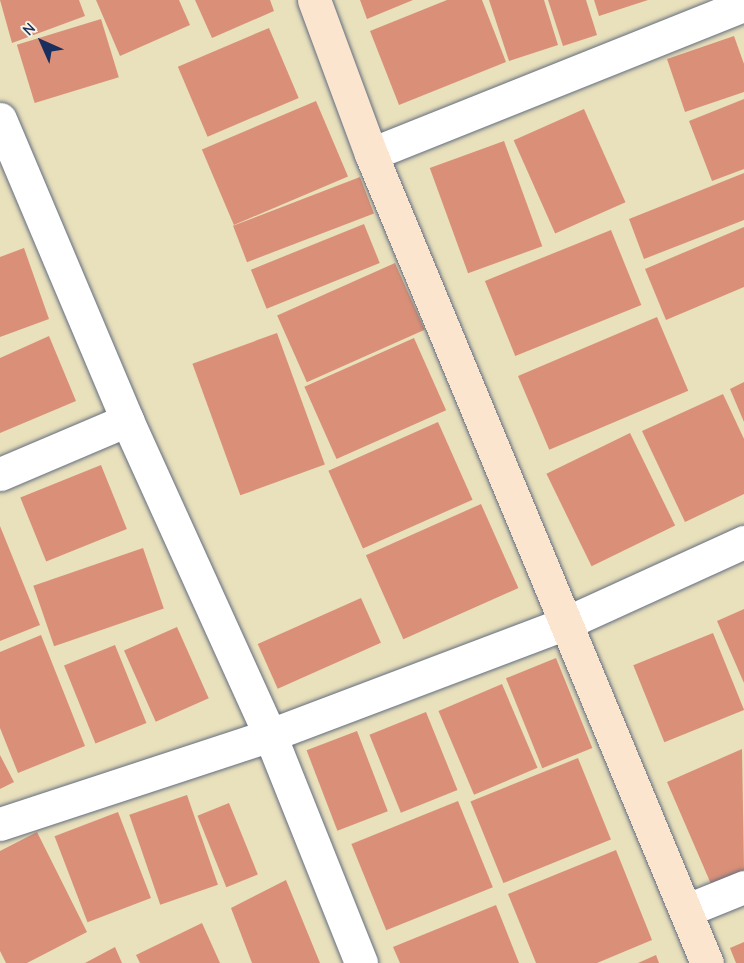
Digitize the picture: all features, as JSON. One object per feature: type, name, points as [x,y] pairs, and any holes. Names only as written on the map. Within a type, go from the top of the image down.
[{"type":"street","points":[[314,0],[370,154],[564,624],[687,910],[707,963]]},
{"type":"street","points":[[370,154],[744,5]]},
{"type":"street","points":[[2,131],[127,420],[270,735],[361,963]]},
{"type":"street","points":[[0,474],[127,420]]},
{"type":"street","points":[[0,824],[270,735],[564,624],[744,542]]},
{"type":"street","points":[[687,910],[744,887]]},
{"type":"building","points":[[0,0],[79,0],[85,16],[12,43]]},
{"type":"building","points":[[96,0],[179,0],[190,25],[120,56]]},
{"type":"building","points":[[195,0],[270,0],[274,11],[212,38]]},
{"type":"building","points":[[360,0],[413,0],[367,19]]},
{"type":"building","points":[[447,0],[482,0],[506,62],[399,105],[370,31]]},
{"type":"building","points":[[489,0],[544,0],[558,45],[509,61]]},
{"type":"building","points":[[548,0],[586,0],[597,35],[563,46]]},
{"type":"building","points":[[594,0],[648,0],[599,16]]},
{"type":"building","points":[[101,19],[119,77],[35,103],[17,45]]},
{"type":"building","points":[[269,28],[299,98],[208,137],[178,67]]},
{"type":"building","points":[[734,36],[744,64],[744,92],[685,112],[667,59]]},
{"type":"building","points":[[744,99],[744,169],[712,181],[689,121]]},
{"type":"building","points":[[316,101],[348,176],[234,225],[202,149]]},
{"type":"building","points":[[584,109],[625,202],[555,234],[514,140]]},
{"type":"building","points":[[504,141],[542,246],[468,273],[430,168]]},
{"type":"building","points":[[744,173],[744,220],[644,259],[629,219]]},
{"type":"building","points":[[360,177],[374,213],[247,262],[233,226]]},
{"type":"building","points":[[364,224],[380,263],[267,309],[251,270]]},
{"type":"building","points":[[744,227],[744,287],[666,320],[645,269]]},
{"type":"building","points":[[611,230],[641,305],[515,356],[485,281]]},
{"type":"building","points":[[24,248],[49,319],[0,337],[0,257]]},
{"type":"building","points":[[395,263],[425,330],[307,382],[277,315]]},
{"type":"building","points":[[657,317],[688,391],[549,450],[518,376]]},
{"type":"building","points":[[277,333],[325,465],[240,495],[192,364]]},
{"type":"building","points":[[49,336],[76,401],[0,433],[0,358]]},
{"type":"building","points":[[414,338],[446,410],[337,459],[304,387]]},
{"type":"building","points":[[744,382],[744,422],[730,389]]},
{"type":"building","points":[[723,394],[744,439],[744,494],[685,522],[642,431]]},
{"type":"building","points":[[438,422],[473,500],[363,548],[328,471]]},
{"type":"building","points":[[630,433],[675,526],[592,566],[546,474]]},
{"type":"building","points":[[101,465],[127,529],[46,562],[20,498]]},
{"type":"building","points":[[481,504],[518,588],[403,639],[366,555]]},
{"type":"building","points":[[0,526],[40,625],[0,641]]},
{"type":"building","points":[[143,548],[164,609],[54,646],[33,586]]},
{"type":"building","points":[[361,598],[381,643],[278,689],[258,644]]},
{"type":"building","points":[[744,609],[744,683],[717,621]]},
{"type":"building","points":[[177,627],[209,698],[156,722],[124,651]]},
{"type":"building","points":[[713,633],[744,710],[664,742],[633,665]]},
{"type":"building","points":[[41,635],[85,746],[18,773],[0,728],[0,652]]},
{"type":"building","points":[[115,645],[146,723],[95,743],[64,666]]},
{"type":"building","points":[[556,658],[592,748],[542,768],[506,678]]},
{"type":"building","points":[[502,684],[538,768],[474,795],[438,711]]},
{"type":"building","points":[[426,712],[457,790],[401,813],[369,735]]},
{"type":"building","points":[[357,731],[388,811],[337,831],[307,750]]},
{"type":"building","points":[[742,749],[744,870],[711,884],[667,782]]},
{"type":"building","points":[[0,755],[14,782],[0,789]]},
{"type":"building","points":[[578,758],[611,840],[503,883],[470,801]]},
{"type":"building","points":[[187,795],[218,885],[160,905],[129,815]]},
{"type":"building","points":[[458,801],[493,887],[386,930],[351,844]]},
{"type":"building","points":[[229,803],[258,874],[226,887],[197,816]]},
{"type":"building","points":[[118,812],[151,898],[87,922],[55,836]]},
{"type":"building","points":[[37,832],[87,932],[27,963],[6,963],[0,951],[0,851]]},
{"type":"building","points":[[616,850],[652,940],[597,963],[536,963],[508,894]]},
{"type":"building","points":[[286,880],[320,963],[252,963],[231,908]]},
{"type":"building","points":[[496,905],[519,963],[400,963],[393,947]]},
{"type":"building","points":[[202,923],[220,963],[140,963],[136,955]]},
{"type":"building","points":[[744,942],[744,963],[736,963],[730,948]]},
{"type":"building","points":[[115,947],[122,963],[85,963]]},
{"type":"building","points":[[656,955],[659,963],[638,963]]}]
